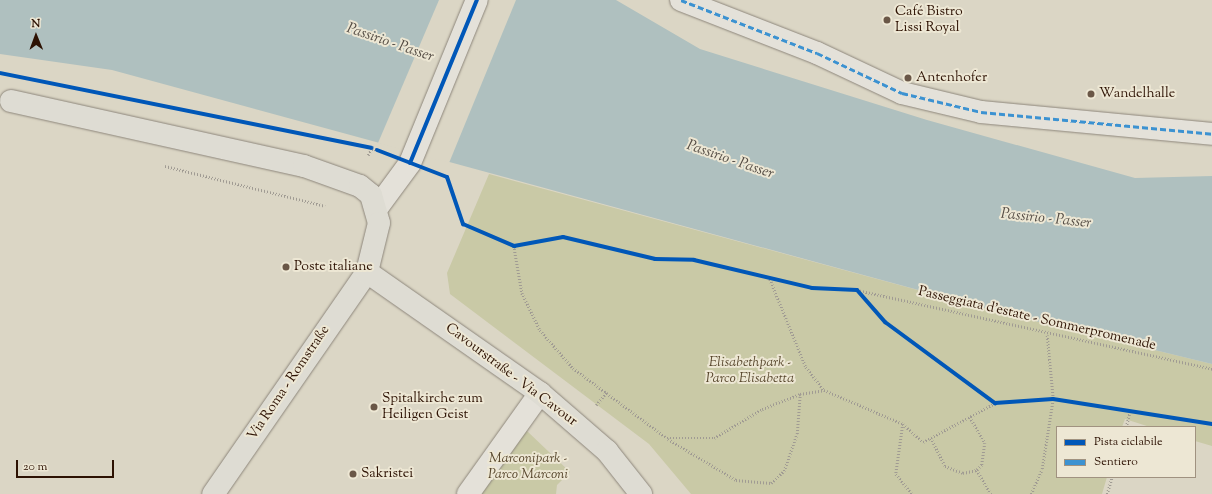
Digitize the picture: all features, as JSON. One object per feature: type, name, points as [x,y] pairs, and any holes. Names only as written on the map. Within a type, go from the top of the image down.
[{"type":"main road","points":[[11,101],[304,166],[349,181],[371,195],[377,208]]},
{"type":"main road","name":"Via Roma - Romstraße","points":[[213,494],[367,272],[377,237],[377,208]]},
{"type":"main road","name":"Cavourstraße - Via Cavour","points":[[367,272],[540,393],[607,451],[641,494]]},
{"type":"street","points":[[377,208],[412,159],[477,0]]},
{"type":"street","points":[[681,0],[817,53],[902,93],[981,112],[1212,134]]},
{"type":"street","points":[[468,494],[540,393]]},
{"type":"path","points":[[364,147],[412,159]]},
{"type":"path","points":[[368,155],[372,148]]},
{"type":"path","points":[[506,242],[514,246],[521,244]]},
{"type":"path","points":[[514,246],[522,293],[540,330],[573,368],[667,438],[736,480],[771,483],[784,471],[797,434],[800,394]]},
{"type":"path","points":[[763,277],[777,280]]},
{"type":"path","points":[[770,279],[806,367],[824,390],[903,424],[923,442],[995,402],[1002,402]]},
{"type":"path","points":[[857,290],[866,301]]},
{"type":"path","points":[[1031,494],[1042,469],[1052,399],[1047,335]]},
{"type":"path","points":[[667,438],[714,438],[762,409],[800,394],[824,390]]},
{"type":"path","points":[[988,398],[995,402]]},
{"type":"path","points":[[1045,399],[1060,400]]},
{"type":"path","points":[[1124,410],[1138,412]]},
{"type":"path","points":[[1126,426],[1130,411]]},
{"type":"path","points":[[931,438],[945,466],[963,473],[977,470],[982,465],[985,443],[970,416]]},
{"type":"path","points":[[903,424],[896,474],[912,494]]},
{"type":"path","points":[[977,470],[991,494]]},
{"type":"path","points":[[1108,494],[1112,478]]},
{"type":"green space","name":"Elisabethpark - Parco Elisabetta","points":[[489,174],[999,312],[1212,364],[1212,446],[1196,441],[1196,426],[1147,426],[1125,419],[1122,426],[1056,426],[1056,478],[1107,478],[1102,494],[691,494],[649,444],[450,294],[447,273]]},
{"type":"green space","name":"Marconipark - Parco Marconi","points":[[527,431],[570,472],[557,485],[556,494],[481,494],[496,465]]},
{"type":"water","name":"Passirio - Passer","points":[[0,0],[616,0],[700,49],[927,120],[1135,178],[1212,176],[1212,364],[999,312],[112,70],[0,54]]},
{"type":"pier","points":[[439,0],[516,0],[449,163],[378,143]]},
{"type":"marked path","points":[[681,0],[817,53],[902,93],[981,112],[1212,134]]},
{"type":"cycle path","points":[[410,163],[477,0]]},
{"type":"cycle path","points":[[0,73],[372,148]]},
{"type":"cycle path","points":[[377,150],[447,177],[463,224],[514,246],[563,237],[655,259],[694,260],[812,288],[857,290],[885,322],[995,403],[1053,399],[1212,424]]},
{"type":"place","name":"Café Bistro Lissi Royal","points":[[887,20]]},
{"type":"place","name":"Antenhofer","points":[[908,78]]},
{"type":"place","name":"Wandelhalle","points":[[1091,94]]},
{"type":"place","name":"Poste italiane","points":[[286,267]]},
{"type":"place","name":"Spitalkirche zum Heiligen Geist","points":[[374,407]]},
{"type":"place","name":"Sakristei","points":[[353,474]]}]
